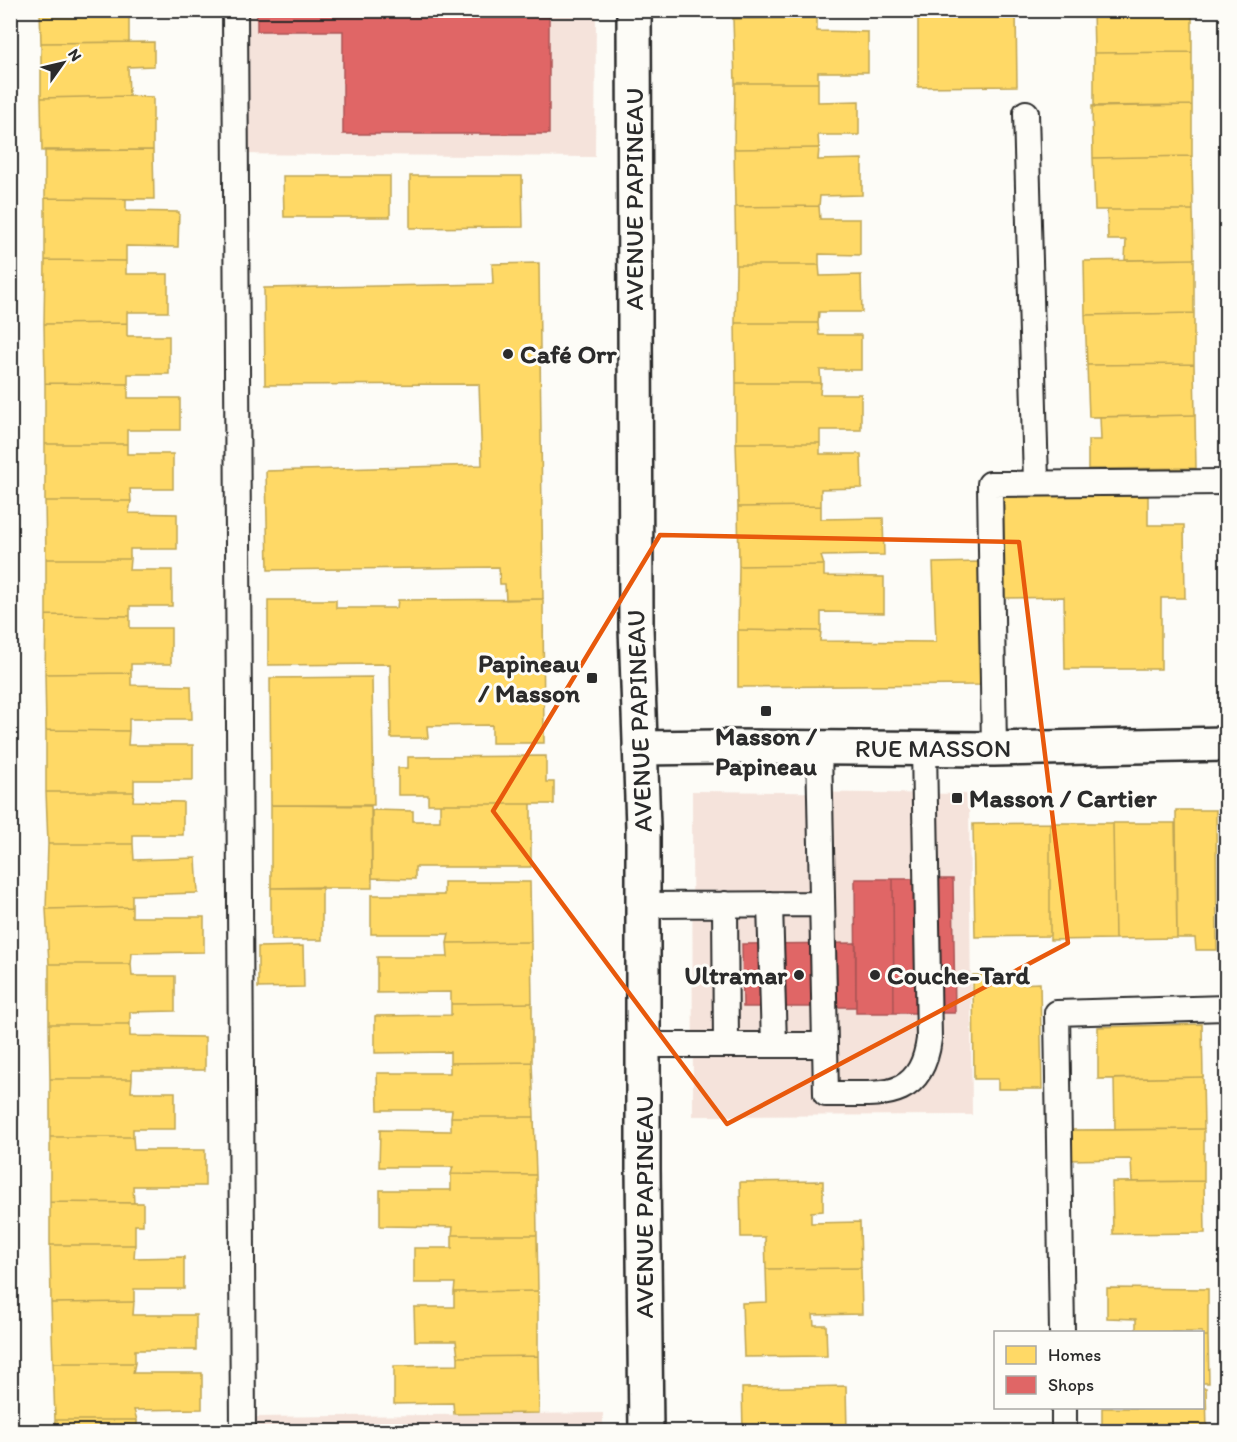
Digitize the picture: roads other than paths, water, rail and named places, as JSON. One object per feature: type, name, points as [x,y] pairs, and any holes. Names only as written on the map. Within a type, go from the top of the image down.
[{"type":"main road","name":"AVENUE PAPINEAU","points":[[634,10],[636,627],[643,826],[646,1431]]},
{"type":"main road","name":"RUE MASSON","points":[[640,748],[994,749],[1227,744]]},
{"type":"lane","points":[[235,10],[243,1431]]},
{"type":"lane","points":[[1026,113],[1036,482]]},
{"type":"lane","points":[[994,749],[990,483],[1227,482]]},
{"type":"lane","points":[[819,747],[825,1094],[887,1092],[904,1087],[918,1076],[927,1058],[929,1039],[924,748]]},
{"type":"lane","points":[[643,904],[822,904]]},
{"type":"lane","points":[[725,904],[726,1045]]},
{"type":"lane","points":[[770,904],[774,1045]]},
{"type":"lane","points":[[1062,1331],[1057,1013],[1227,1008]]},
{"type":"lane","points":[[643,1045],[825,1045]]},
{"type":"lane","points":[[1064,1409],[1064,1431]]},
{"type":"place","name":"Café Orr","points":[[508,354]]},
{"type":"place","name":"Papineau / Masson","points":[[592,678]]},
{"type":"place","name":"Masson / Papineau","points":[[766,711]]},
{"type":"place","name":"Masson / Cartier","points":[[957,798]]},
{"type":"place","name":"Ultramar","points":[[799,975]]},
{"type":"place","name":"Couche-Tard","points":[[875,975]]}]
